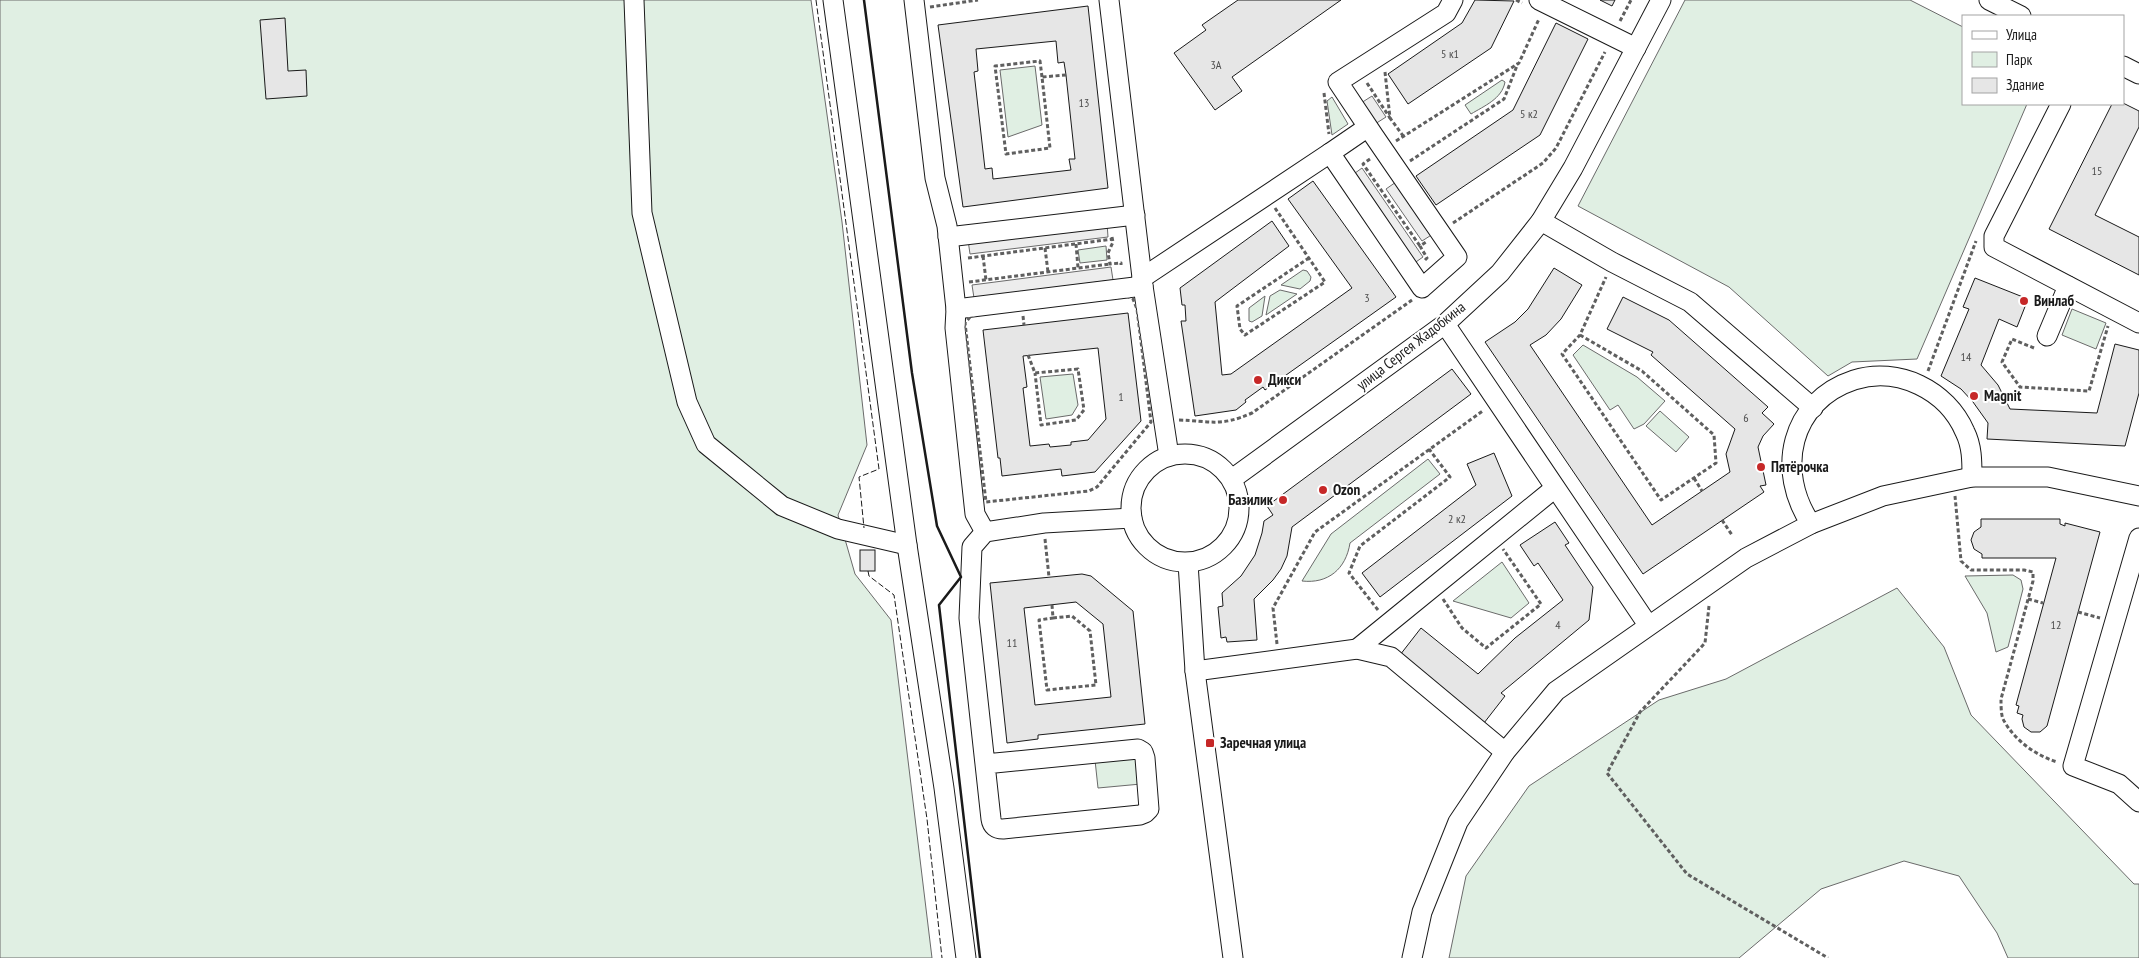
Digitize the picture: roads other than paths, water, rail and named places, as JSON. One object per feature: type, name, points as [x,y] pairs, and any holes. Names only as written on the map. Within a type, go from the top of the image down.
[{"type":"street","points":[[634,0],[642,213],[687,402],[706,444],[782,506],[838,529],[907,545]]},
{"type":"street","points":[[833,0],[907,545],[944,788],[966,958]]},
{"type":"street","points":[[914,0],[935,178],[948,237],[956,308],[955,328],[975,514],[985,532]]},
{"type":"street","points":[[1109,0],[1135,215],[1134,287],[1142,308],[1169,456]]},
{"type":"street","points":[[1333,153],[1422,288],[1457,257],[1338,82],[1446,13],[1453,0]]},
{"type":"street","name":"улица Сергея Жадобкина","points":[[1232,479],[1445,324],[1500,273],[1540,221],[1573,168],[1661,0]]},
{"type":"street","points":[[1988,0],[2019,15]]},
{"type":"street","points":[[1535,6],[1636,48]]},
{"type":"street","points":[[2124,66],[2139,74]]},
{"type":"street","points":[[2060,105],[1994,236],[1994,247],[2139,323]]},
{"type":"street","points":[[956,308],[1134,287],[1333,153],[1371,131]]},
{"type":"street","points":[[948,237],[1135,215]]},
{"type":"street","points":[[1540,221],[1612,262],[1690,302],[1813,408]]},
{"type":"street","points":[[2047,336],[2068,286]]},
{"type":"street","points":[[1445,324],[1648,625]]},
{"type":"street","points":[[1811,524],[1796,498],[1791,469],[1795,440],[1800,426],[1813,408],[1829,393],[1855,380],[1884,376],[1899,378],[1922,385],[1940,397],[1959,420],[1970,447],[1972,477]]},
{"type":"street","points":[[1183,454],[1204,458],[1222,468],[1232,479],[1238,492],[1239,520],[1234,534],[1226,545],[1215,554],[1202,560],[1188,563],[1174,562],[1160,557],[1140,538],[1132,518],[1132,496],[1137,483],[1145,471],[1156,462],[1169,456],[1183,454]]},
{"type":"street","points":[[1412,958],[1422,912],[1458,822],[1505,752],[1556,691],[1746,558],[1811,524],[1883,496],[1972,477],[2048,477],[2139,496]]},
{"type":"street","points":[[1357,649],[1387,622],[1555,488]]},
{"type":"street","points":[[985,764],[1138,749],[1143,752],[1145,758],[1149,809],[1145,814],[1140,815],[998,829],[992,824],[991,820],[969,618],[972,547],[985,532],[1044,523],[1132,518]]},
{"type":"street","points":[[2139,538],[2073,766],[2119,784],[2139,802]]},
{"type":"street","points":[[1188,563],[1195,671],[1233,958]]},
{"type":"street","points":[[1195,671],[1357,649],[1391,657],[1505,752]]},
{"type":"place","name":"Винлаб","points":[[2024,301]]},
{"type":"place","name":"Дикси","points":[[1258,380]]},
{"type":"place","name":"Magnit","points":[[1974,396]]},
{"type":"place","name":"Пятёрочка","points":[[1761,467]]},
{"type":"place","name":"Ozon","points":[[1323,490]]},
{"type":"place","name":"Базилик","points":[[1283,500]]},
{"type":"place","name":"Заречная улица","points":[[1210,743]]}]
